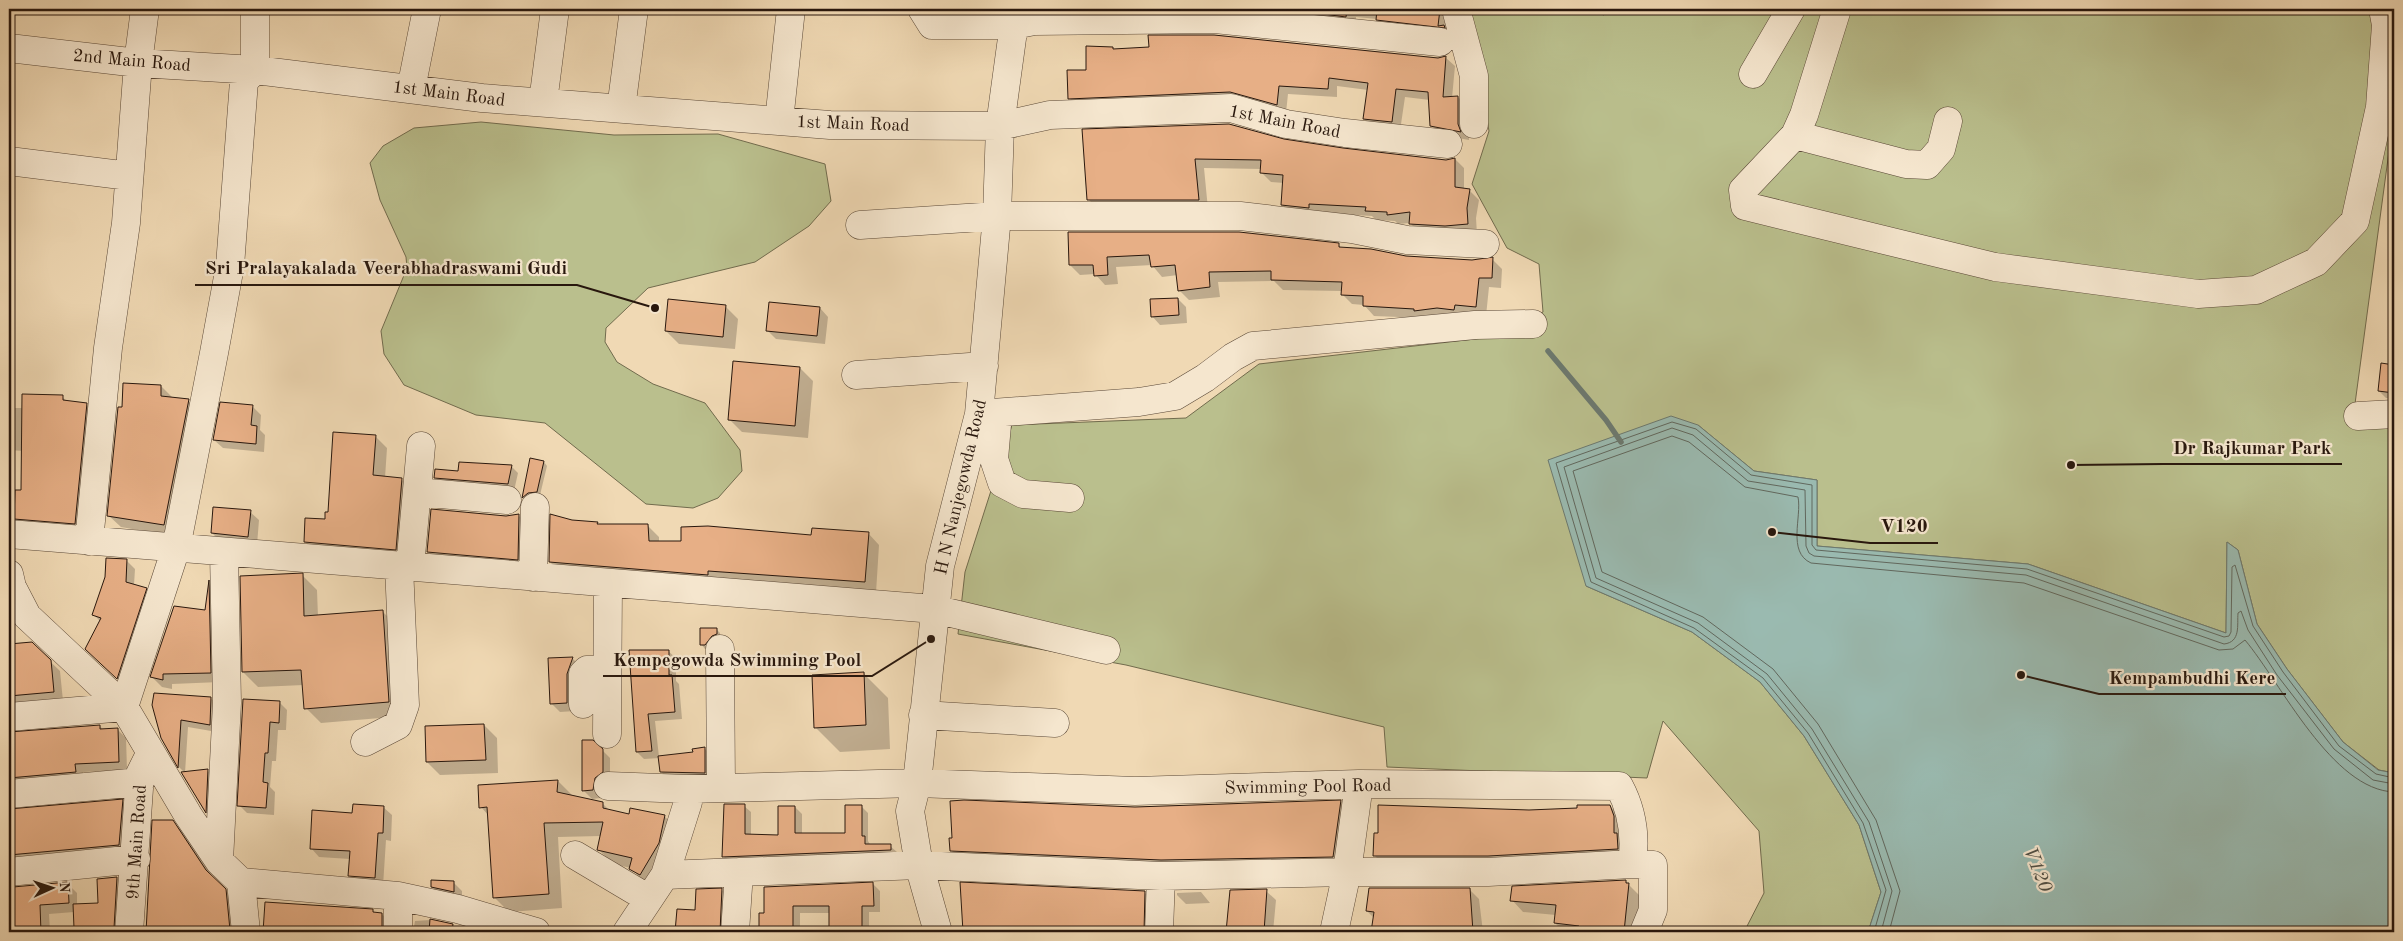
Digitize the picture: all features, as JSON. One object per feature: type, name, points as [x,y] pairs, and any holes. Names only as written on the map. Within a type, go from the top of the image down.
[{"type":"street","points":[[89,541],[108,348],[126,223],[128,176],[138,63],[145,9]]},
{"type":"street","points":[[124,707],[176,548],[230,266],[244,81],[255,70],[255,9]]},
{"type":"street","points":[[411,89],[427,9]]},
{"type":"street","points":[[543,102],[555,9]]},
{"type":"street","points":[[621,108],[634,9]]},
{"type":"street","points":[[779,121],[791,9]]},
{"type":"street","points":[[922,9],[932,24],[1015,17],[1034,21],[1215,19],[1440,42]]},
{"type":"street","points":[[1456,9],[1474,76],[1474,124]]},
{"type":"street","points":[[1753,74],[1791,9]]},
{"type":"street","points":[[1837,9],[1804,115],[1795,135],[1743,190],[1745,206],[1995,268],[2198,294],[2256,290],[2316,262],[2355,221],[2380,107],[2386,25],[2383,9]]},
{"type":"street","name":"H N Nanjegowda Road","points":[[938,932],[919,865],[910,811],[917,783],[940,566],[989,413],[984,366],[997,216],[1000,126],[1015,17]]},
{"type":"street","name":"2nd Main Road","points":[[9,48],[138,63],[255,70]]},
{"type":"street","name":"1st Main Road","points":[[255,70],[482,98],[830,124],[1000,126],[1050,115],[1231,108],[1286,124],[1345,133],[1448,144]]},
{"type":"street","points":[[1795,135],[1906,164],[1926,165],[1942,149],[1948,121]]},
{"type":"street","points":[[9,161],[128,176]]},
{"type":"street","points":[[860,225],[997,216],[1240,216],[1352,229],[1407,240],[1485,244]]},
{"type":"street","points":[[1070,498],[1023,494],[1002,483],[994,460],[989,413],[1139,402],[1175,396],[1254,346],[1476,325],[1534,324]]},
{"type":"street","points":[[856,375],[984,366]]},
{"type":"street","points":[[2358,416],[2394,414]]},
{"type":"street","points":[[365,742],[398,725],[405,705],[405,566],[417,492],[421,446]]},
{"type":"street","points":[[417,492],[507,500]]},
{"type":"street","points":[[533,577],[535,507]]},
{"type":"street","points":[[9,534],[934,609],[1106,650]]},
{"type":"street","points":[[219,861],[226,703],[224,552]]},
{"type":"street","points":[[9,574],[18,617],[124,707],[150,754],[219,861],[241,882],[398,896],[458,909],[536,932]]},
{"type":"street","points":[[607,734],[608,583]]},
{"type":"street","points":[[720,649],[721,788]]},
{"type":"street","points":[[583,704],[584,674],[587,670],[607,670]]},
{"type":"street","points":[[9,717],[124,707]]},
{"type":"street","points":[[923,715],[1055,723]]},
{"type":"street","name":"9th Main Road","points":[[129,932],[136,859],[140,774],[150,754]]},
{"type":"street","points":[[9,794],[140,782]]},
{"type":"street","name":"Swimming Pool Road","points":[[608,786],[687,789],[917,783],[1135,791],[1359,784],[1619,786],[1631,819],[1635,844],[1632,864]]},
{"type":"street","points":[[1334,932],[1347,872],[1359,784]]},
{"type":"street","points":[[627,932],[665,875],[688,802],[687,789]]},
{"type":"street","points":[[575,855],[649,899]]},
{"type":"street","points":[[9,872],[136,859]]},
{"type":"street","points":[[665,875],[919,865],[1161,876],[1347,872],[1488,872],[1632,864],[1653,865],[1653,910],[1644,932]]},
{"type":"street","points":[[736,932],[739,872]]},
{"type":"street","points":[[1159,932],[1161,876]]},
{"type":"street","points":[[241,882],[246,932]]},
{"type":"street","points":[[398,896],[398,932]]},
{"type":"green space","points":[[1468,9],[1584,9],[1604,15],[1605,9],[2394,9],[2394,114],[2352,426],[2394,424],[2394,773],[2379,770],[2343,742],[2287,669],[2257,624],[2238,550],[2227,542],[2226,633],[2028,564],[1817,546],[1817,480],[1754,471],[1698,425],[1586,586],[1692,632],[1760,682],[1804,736],[1859,825],[1881,892],[1868,932],[1744,932],[1764,893],[1759,831],[1663,721],[1647,778],[1387,767],[1384,727],[1126,665],[958,634],[965,572],[1012,425],[1186,418],[1259,364],[1492,337],[1543,312],[1539,264],[1507,248],[1472,184],[1489,131]]},
{"type":"green space","points":[[481,122],[614,135],[718,134],[825,164],[831,201],[809,226],[755,262],[648,288],[606,328],[605,342],[617,362],[653,384],[705,403],[740,450],[742,471],[718,498],[693,508],[646,504],[545,423],[476,415],[404,385],[384,354],[381,331],[407,268],[406,257],[380,200],[370,163],[383,146],[414,128]]},
{"type":"water","points":[[1671,416],[1698,425],[1754,471],[1817,480],[1817,546],[2028,564],[2226,633],[2227,542],[2238,550],[2257,624],[2287,669],[2343,742],[2378,770],[2394,773],[2394,932],[1868,932],[1881,892],[1859,825],[1804,736],[1760,682],[1692,632],[1586,586],[1548,460]]},
{"type":"building","points":[[1324,9],[1347,9],[1346,17],[1323,14]]},
{"type":"building","points":[[1377,9],[1440,9],[1438,26],[1444,25],[1445,28],[1376,20]]},
{"type":"building","points":[[1148,35],[1214,35],[1438,58],[1446,56],[1443,97],[1458,96],[1458,124],[1461,132],[1430,126],[1428,92],[1396,89],[1392,122],[1363,119],[1368,83],[1329,78],[1328,89],[1279,86],[1277,105],[1230,92],[1068,99],[1067,70],[1086,70],[1086,46],[1113,47],[1113,49],[1149,47]]},
{"type":"building","points":[[1229,124],[1284,139],[1343,148],[1446,160],[1455,158],[1455,187],[1470,189],[1467,208],[1468,224],[1445,226],[1409,224],[1410,212],[1387,215],[1387,212],[1365,211],[1366,207],[1309,204],[1309,208],[1281,205],[1283,175],[1260,173],[1261,160],[1195,159],[1199,200],[1087,200],[1082,129]]},
{"type":"building","points":[[1068,232],[1239,232],[1339,243],[1339,247],[1371,249],[1406,256],[1472,260],[1493,257],[1492,278],[1479,278],[1476,307],[1455,305],[1454,310],[1437,308],[1414,311],[1414,309],[1363,306],[1363,296],[1341,295],[1342,282],[1271,280],[1271,271],[1209,272],[1210,287],[1178,291],[1175,265],[1151,267],[1149,255],[1107,257],[1108,275],[1094,276],[1093,265],[1069,265]]},
{"type":"building","points":[[1178,298],[1179,315],[1151,317],[1150,299]]},
{"type":"building","points":[[668,299],[726,305],[723,337],[665,331]]},
{"type":"building","points":[[769,302],[820,307],[817,336],[766,331]]},
{"type":"building","points":[[733,361],[800,367],[795,426],[728,420]]},
{"type":"building","points":[[2381,363],[2394,365],[2394,393],[2378,391]]},
{"type":"building","points":[[123,383],[161,385],[161,396],[189,399],[164,525],[107,516],[118,407],[122,407]]},
{"type":"building","points":[[22,394],[63,395],[63,400],[87,403],[75,524],[14,519],[15,490],[21,490]]},
{"type":"building","points":[[220,402],[253,405],[251,425],[257,426],[256,444],[213,440]]},
{"type":"building","points":[[333,432],[376,435],[373,475],[402,478],[396,550],[304,542],[305,518],[325,519],[325,512],[328,512]]},
{"type":"building","points":[[530,458],[544,461],[537,492],[528,493],[522,498]]},
{"type":"building","points":[[459,462],[512,465],[508,484],[434,478],[435,469],[458,471]]},
{"type":"building","points":[[213,507],[251,510],[248,537],[211,533]]},
{"type":"building","points":[[431,509],[506,516],[519,514],[518,560],[427,552]]},
{"type":"building","points":[[550,514],[572,520],[598,522],[597,524],[648,524],[649,541],[681,541],[681,527],[708,526],[811,535],[812,528],[869,532],[865,582],[708,571],[708,575],[549,562]]},
{"type":"building","points":[[106,558],[127,559],[126,582],[147,588],[117,679],[85,649],[101,618],[92,615],[105,577]]},
{"type":"building","points":[[303,573],[304,616],[383,610],[389,702],[304,709],[301,670],[242,672],[240,576]]},
{"type":"building","points":[[209,580],[211,673],[163,674],[163,680],[150,677],[174,606],[205,610]]},
{"type":"building","points":[[700,628],[717,628],[717,634],[712,636],[705,645],[700,645]]},
{"type":"building","points":[[32,642],[51,660],[54,692],[9,696],[9,644]]},
{"type":"building","points":[[629,650],[669,650],[669,675],[672,675],[675,712],[648,714],[652,751],[636,752]]},
{"type":"building","points":[[573,657],[567,674],[567,703],[550,704],[548,658]]},
{"type":"building","points":[[864,672],[866,725],[814,728],[812,675]]},
{"type":"building","points":[[154,693],[211,697],[210,725],[181,720],[178,768],[161,738],[152,705]]},
{"type":"building","points":[[243,699],[280,701],[279,723],[270,722],[268,753],[265,753],[263,782],[268,783],[266,808],[237,806]]},
{"type":"building","points":[[484,724],[486,760],[426,762],[425,726]]},
{"type":"building","points":[[100,725],[100,729],[118,728],[119,762],[75,764],[76,772],[9,778],[9,732]]},
{"type":"building","points":[[582,740],[593,740],[603,749],[603,772],[595,778],[593,790],[582,791]]},
{"type":"building","points":[[705,747],[705,773],[660,772],[658,756],[693,752],[692,749]]},
{"type":"building","points":[[208,769],[206,813],[181,772]]},
{"type":"building","points":[[558,780],[557,792],[603,802],[603,808],[629,814],[630,808],[665,815],[659,843],[640,875],[629,869],[632,858],[597,850],[603,822],[544,823],[549,894],[493,898],[487,807],[479,808],[478,785]]},
{"type":"building","points":[[123,799],[119,845],[9,855],[9,809]]},
{"type":"building","points":[[1341,800],[1333,857],[1161,860],[950,851],[949,838],[952,838],[950,801],[1135,807]]},
{"type":"building","points":[[353,804],[384,806],[383,833],[378,833],[375,878],[348,876],[350,851],[310,849],[312,810],[352,813]]},
{"type":"building","points":[[724,804],[745,804],[745,834],[778,835],[778,806],[795,806],[795,833],[845,833],[845,805],[862,805],[862,836],[865,836],[865,844],[891,844],[891,850],[722,857]]},
{"type":"building","points":[[1378,805],[1529,810],[1577,808],[1577,805],[1610,805],[1614,816],[1614,833],[1617,833],[1618,849],[1488,856],[1373,856],[1374,833],[1378,833]]},
{"type":"building","points":[[152,820],[173,820],[206,870],[226,889],[230,930],[146,932]]},
{"type":"building","points":[[117,877],[114,928],[74,928],[73,904],[98,903],[97,879]]},
{"type":"building","points":[[431,880],[454,881],[454,892],[431,887]]},
{"type":"building","points":[[1626,880],[1626,883],[1629,883],[1624,932],[1588,932],[1578,930],[1579,926],[1554,923],[1556,905],[1510,901],[1512,886]]},
{"type":"building","points":[[68,882],[69,903],[40,905],[41,932],[9,932],[9,913],[14,913],[13,887]]},
{"type":"building","points":[[873,882],[874,906],[862,906],[862,932],[829,932],[829,906],[793,906],[793,932],[759,932],[759,913],[764,913],[764,887]]},
{"type":"building","points":[[960,882],[1145,891],[1144,932],[963,932]]},
{"type":"building","points":[[722,888],[720,932],[675,932],[677,909],[695,910],[696,889]]},
{"type":"building","points":[[1369,888],[1470,888],[1473,932],[1371,932],[1374,912],[1366,911]]},
{"type":"building","points":[[1267,889],[1264,932],[1226,932],[1230,890]]},
{"type":"building","points":[[265,902],[373,909],[373,912],[382,913],[382,932],[263,932]]},
{"type":"building","points":[[430,919],[453,924],[452,932],[429,932]]},
{"type":"waterway","name":"V120","points":[[1548,351],[1606,420],[1621,442]]},
{"type":"place","name":"Sri Pralayakalada Veerabhadraswami Gudi","points":[[655,308]]},
{"type":"place","name":"Dr Rajkumar Park","points":[[2071,465]]},
{"type":"place","name":"V120","points":[[1772,532]]},
{"type":"place","name":"Kempegowda Swimming Pool","points":[[931,639]]},
{"type":"place","name":"Kempambudhi Kere","points":[[2021,675]]}]
